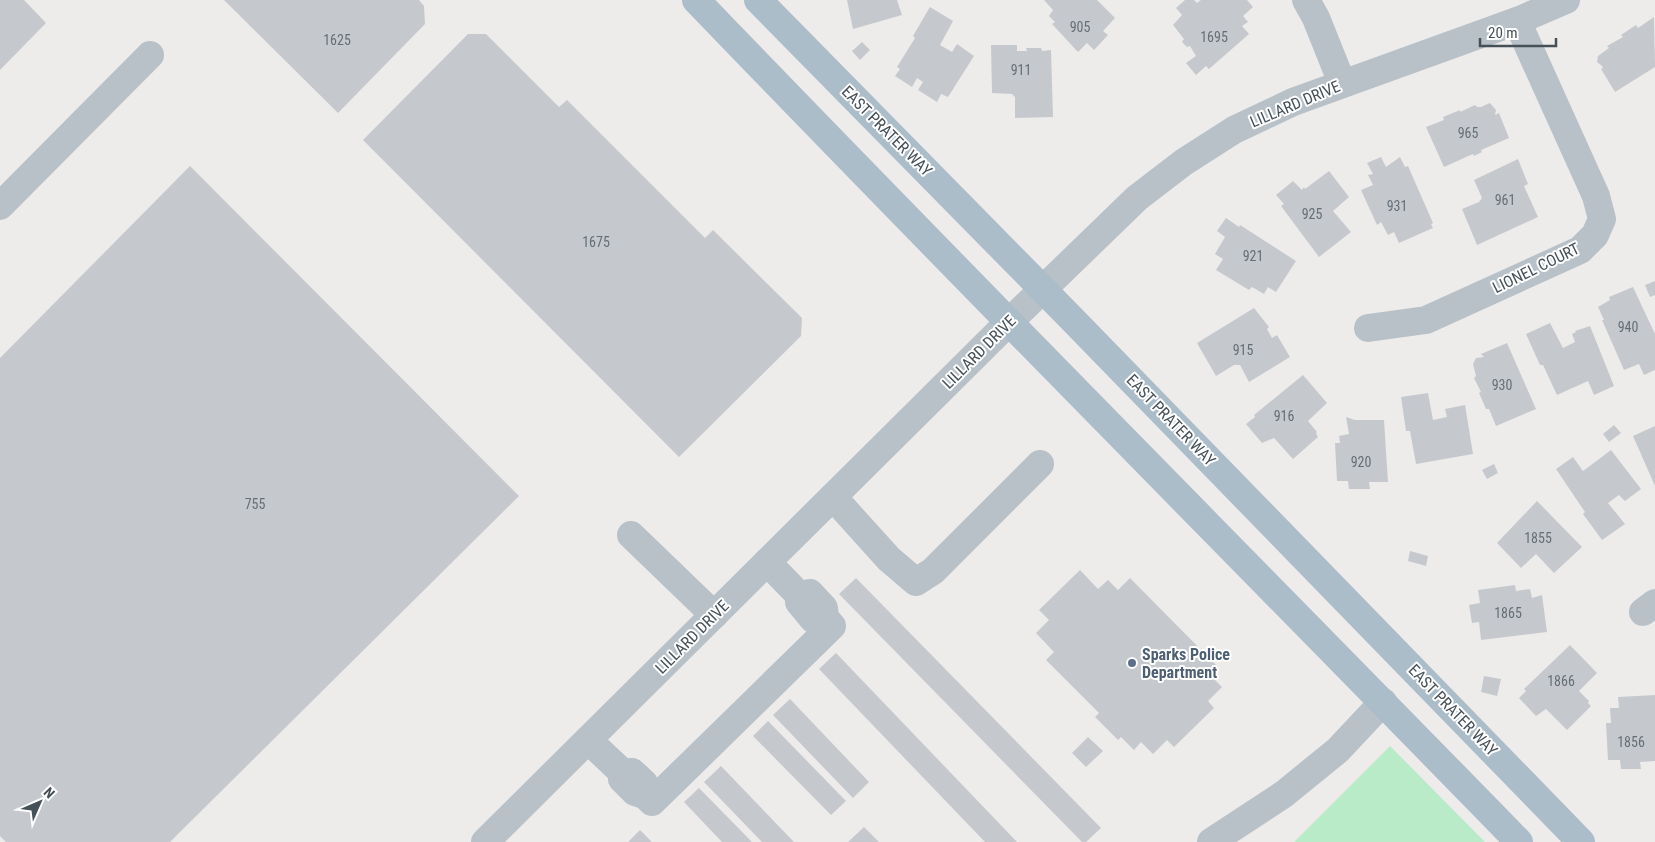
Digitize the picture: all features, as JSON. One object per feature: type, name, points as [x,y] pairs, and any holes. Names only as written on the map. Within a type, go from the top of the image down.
[{"type":"main road","points":[[696,0],[1519,842]]},
{"type":"main road","name":"EAST PRATER WAY","points":[[758,0],[1043,289],[1581,842]]},
{"type":"street","points":[[1306,0],[1316,18],[1342,83]]},
{"type":"street","name":"LILLARD DRIVE","points":[[485,842],[1009,322],[1137,198],[1184,162],[1234,130],[1293,102],[1517,21],[1566,0]]},
{"type":"street","name":"LIONEL COURT","points":[[1368,328],[1426,320],[1580,250],[1594,235],[1602,219],[1596,196],[1517,21]]},
{"type":"street","points":[[0,206],[150,55]]},
{"type":"street","points":[[833,497],[889,559],[916,582],[933,571],[1040,464]]},
{"type":"street","points":[[631,535],[714,615]]},
{"type":"street","points":[[588,740],[623,773],[622,780],[635,792],[645,795],[652,802],[832,626],[825,618],[814,619],[799,602],[799,595],[768,562]]},
{"type":"street","points":[[1211,842],[1284,794],[1338,750],[1383,702]]},
{"type":"green space","points":[[1390,746],[1485,842],[1294,842]]},
{"type":"building","points":[[0,0],[24,0],[46,23],[0,70]]},
{"type":"building","points":[[224,0],[419,0],[424,6],[425,24],[338,113]]},
{"type":"building","points":[[847,0],[897,0],[902,15],[853,29]]},
{"type":"building","points":[[1044,0],[1097,0],[1115,18],[1103,31],[1108,35],[1094,50],[1087,43],[1078,52],[1052,24],[1055,22],[1049,16],[1053,10]]},
{"type":"building","points":[[1185,0],[1194,0],[1197,3],[1201,0],[1247,0],[1253,7],[1243,16],[1248,22],[1242,26],[1249,34],[1209,69],[1206,66],[1196,75],[1186,63],[1196,56],[1190,46],[1187,47],[1182,42],[1184,39],[1173,25],[1182,15],[1176,8]]},
{"type":"building","points":[[930,7],[953,21],[940,45],[952,52],[957,44],[974,56],[948,97],[941,94],[937,102],[918,90],[923,82],[917,78],[912,87],[895,76],[900,69],[897,67],[915,38],[913,36]]},
{"type":"building","points":[[1654,17],[1655,67],[1615,92],[1601,69],[1603,68],[1602,66],[1597,62],[1598,56],[1609,48],[1607,46],[1623,37],[1621,35],[1636,25],[1638,28]]},
{"type":"building","points":[[468,34],[486,34],[559,107],[567,100],[705,238],[713,230],[802,318],[801,336],[679,457],[363,140]]},
{"type":"building","points":[[862,42],[870,50],[860,60],[852,51]]},
{"type":"building","points":[[991,45],[1017,45],[1017,51],[1027,51],[1026,48],[1041,48],[1042,51],[1051,50],[1053,117],[1015,118],[1015,97],[1012,94],[992,93]]},
{"type":"building","points":[[1490,103],[1496,110],[1495,115],[1499,113],[1509,138],[1481,150],[1482,152],[1474,156],[1473,154],[1444,167],[1426,127],[1444,120],[1443,117],[1460,110],[1460,112],[1475,105],[1481,107]]},
{"type":"building","points":[[1381,157],[1386,167],[1400,157],[1405,167],[1408,166],[1433,223],[1431,224],[1433,228],[1399,243],[1394,232],[1388,235],[1381,222],[1377,225],[1361,190],[1373,185],[1368,175],[1373,174],[1367,163]]},
{"type":"building","points":[[1518,159],[1528,184],[1524,186],[1538,217],[1477,245],[1462,209],[1479,202],[1482,198],[1474,180]]},
{"type":"building","points":[[190,166],[519,496],[170,842],[6,842],[0,836],[0,358]]},
{"type":"building","points":[[1329,171],[1349,197],[1333,211],[1351,232],[1319,257],[1281,206],[1284,204],[1276,195],[1293,181],[1302,190],[1304,187],[1305,189]]},
{"type":"building","points":[[1226,218],[1296,261],[1276,292],[1268,287],[1264,294],[1252,287],[1249,290],[1216,270],[1223,259],[1215,254],[1225,237],[1217,231]]},
{"type":"building","points":[[1655,281],[1655,295],[1650,297],[1645,285]]},
{"type":"building","points":[[1633,287],[1655,334],[1655,370],[1644,375],[1639,364],[1624,370],[1598,307],[1610,300],[1609,297]]},
{"type":"building","points":[[1254,308],[1269,327],[1267,329],[1272,338],[1277,335],[1290,357],[1249,382],[1240,365],[1234,365],[1216,376],[1197,343]]},
{"type":"building","points":[[1550,323],[1563,348],[1575,342],[1572,334],[1575,331],[1590,326],[1614,386],[1594,395],[1588,381],[1557,395],[1543,365],[1540,365],[1526,334]]},
{"type":"building","points":[[1507,343],[1536,409],[1496,426],[1489,409],[1486,409],[1479,393],[1481,392],[1474,378],[1476,376],[1473,364],[1476,358],[1484,357],[1481,354]]},
{"type":"building","points":[[1303,375],[1327,403],[1308,421],[1317,432],[1318,437],[1293,459],[1274,438],[1262,443],[1246,424],[1255,417],[1254,415]]},
{"type":"building","points":[[1428,393],[1433,420],[1447,417],[1445,409],[1465,405],[1473,454],[1416,464],[1410,431],[1406,431],[1401,397]]},
{"type":"building","points":[[1346,417],[1355,420],[1384,420],[1388,482],[1369,482],[1370,489],[1349,489],[1348,481],[1337,481],[1335,443],[1340,443],[1339,436],[1349,434]]},
{"type":"building","points":[[1614,425],[1621,433],[1609,442],[1603,434]]},
{"type":"building","points":[[1655,426],[1655,486],[1633,436]]},
{"type":"building","points":[[1611,450],[1641,489],[1625,501],[1619,495],[1608,503],[1625,524],[1602,540],[1583,514],[1585,512],[1556,469],[1573,457],[1583,471]]},
{"type":"building","points":[[1494,464],[1498,473],[1487,479],[1482,470]]},
{"type":"building","points":[[1537,501],[1582,547],[1554,573],[1536,554],[1521,568],[1497,543]]},
{"type":"building","points":[[1410,551],[1428,556],[1426,566],[1408,561]]},
{"type":"building","name":"Sparks Police Department","points":[[1080,570],[1098,589],[1108,580],[1118,590],[1130,578],[1218,667],[1210,675],[1222,687],[1208,701],[1214,708],[1174,747],[1167,740],[1153,754],[1141,742],[1134,750],[1121,737],[1118,740],[1095,717],[1099,713],[1046,660],[1054,652],[1036,633],[1049,620],[1039,610]]},
{"type":"building","points":[[856,578],[1101,828],[1086,842],[1082,842],[839,594]]},
{"type":"building","points":[[1515,585],[1516,591],[1530,589],[1532,598],[1542,595],[1547,632],[1481,640],[1479,622],[1472,623],[1469,605],[1480,603],[1478,590]]},
{"type":"building","points":[[1570,645],[1597,673],[1579,691],[1589,701],[1588,703],[1591,706],[1567,730],[1546,709],[1536,716],[1519,698],[1526,691],[1524,689]]},
{"type":"building","points":[[836,653],[1017,842],[985,842],[819,669]]},
{"type":"building","points":[[1484,676],[1501,679],[1497,696],[1481,692]]},
{"type":"building","points":[[1655,695],[1655,761],[1640,762],[1641,769],[1621,769],[1620,760],[1608,760],[1606,723],[1611,723],[1610,708],[1619,708],[1618,697]]},
{"type":"building","points":[[790,699],[869,782],[853,798],[773,715]]},
{"type":"building","points":[[768,721],[846,801],[831,815],[753,736]]},
{"type":"building","points":[[1088,737],[1103,751],[1086,767],[1072,753]]},
{"type":"building","points":[[721,766],[794,842],[762,842],[704,782]]},
{"type":"building","points":[[699,788],[752,842],[722,842],[684,802]]},
{"type":"building","points":[[864,827],[879,842],[848,842]]},
{"type":"building","points":[[640,830],[652,842],[628,842]]},
{"type":"place","name":"Sparks Police Department","points":[[1132,663]]}]
